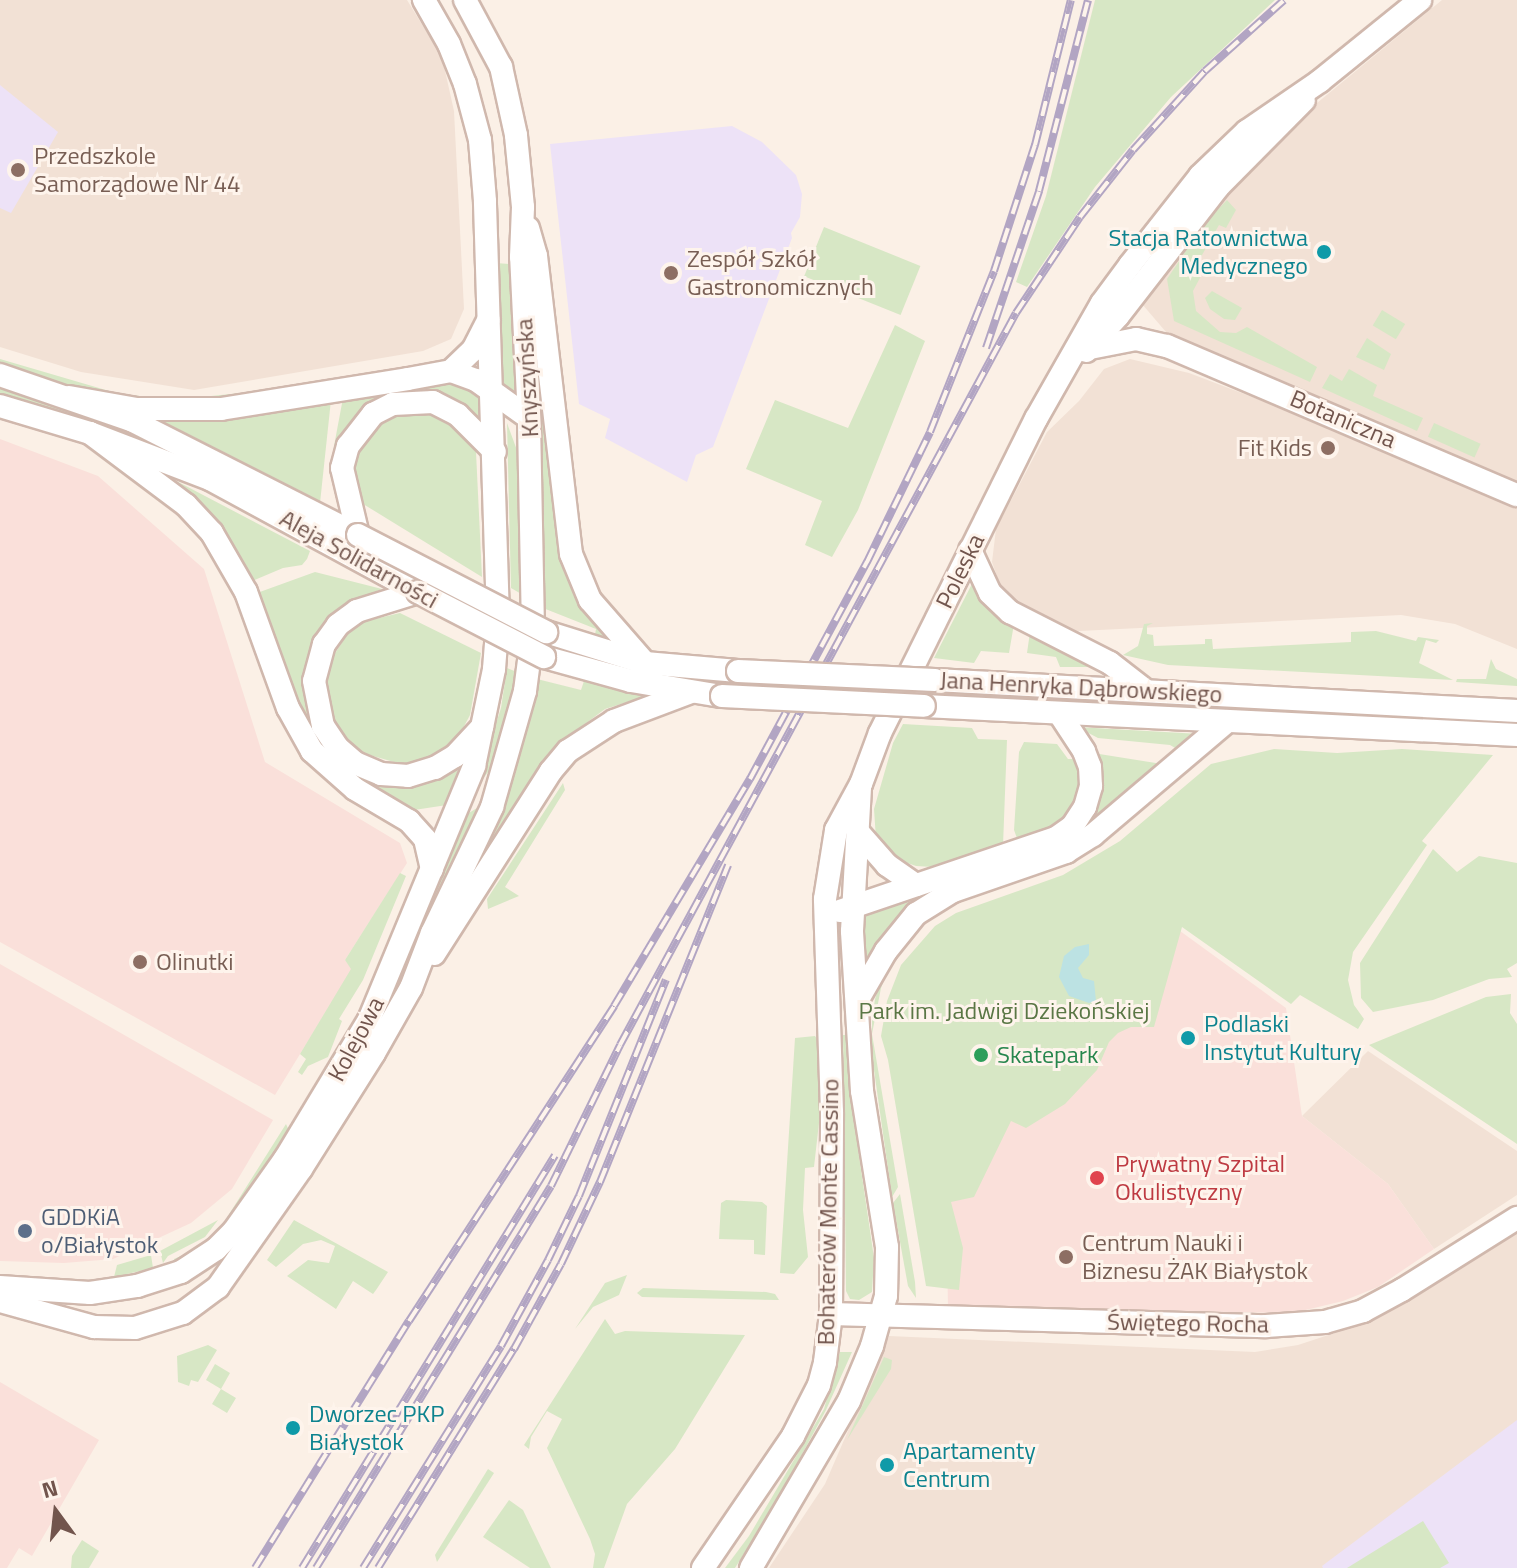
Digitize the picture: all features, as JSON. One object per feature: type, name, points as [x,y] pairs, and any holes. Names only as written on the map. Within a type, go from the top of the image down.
[{"type":"main road","name":"Knyszyńska","points":[[424,0],[449,44],[465,84],[480,140],[494,392],[498,618],[485,724]]},
{"type":"main road","name":"Knyszyńska","points":[[465,0],[501,67],[516,135],[523,207],[521,257],[529,418],[533,630],[525,691],[504,765]]},
{"type":"main road","name":"Poleska","points":[[826,917],[836,830],[861,784],[880,733],[970,550],[1036,419],[1071,363],[1200,176],[1273,110],[1320,81],[1420,0]]},
{"type":"main road","points":[[523,207],[536,256],[571,554],[590,600],[645,663]]},
{"type":"main road","points":[[1110,310],[1136,339]]},
{"type":"main road","name":"Poleska","points":[[1071,363],[1090,348],[1110,310]]},
{"type":"main road","name":"Botaniczna","points":[[1110,310],[1149,330],[1167,346]]},
{"type":"main road","points":[[69,397],[137,409],[221,409],[451,371],[473,350],[490,315]]},
{"type":"main road","name":"Botaniczna","points":[[1090,348],[1136,339],[1167,346],[1517,495]]},
{"type":"main road","points":[[451,371],[494,392],[529,418]]},
{"type":"main road","name":"Aleja Solidarności","points":[[0,375],[69,397],[180,455],[358,535],[546,632],[645,663]]},
{"type":"main road","points":[[358,535],[342,468],[348,446],[373,414],[393,404],[416,401],[446,407],[495,452]]},
{"type":"main road","name":"Aleja Solidarności","points":[[0,406],[90,433],[180,455],[251,500],[544,657],[631,681],[722,696]]},
{"type":"main road","points":[[90,433],[186,505],[212,533],[246,592],[288,708],[312,751],[355,789],[409,821],[425,839],[432,871]]},
{"type":"main road","points":[[970,550],[990,593],[1010,612],[1110,663],[1145,690]]},
{"type":"main road","points":[[418,592],[357,611],[338,625],[319,658],[314,681],[316,708],[323,726],[338,748],[355,763],[381,774],[408,776],[435,768],[455,756],[485,724]]},
{"type":"main road","name":"Jana Henryka Dąbrowskiego","points":[[645,663],[738,671],[1516,710]]},
{"type":"main road","points":[[411,988],[551,771],[568,751],[614,721],[691,692]]},
{"type":"main road","name":"Jana Henryka Dąbrowskiego","points":[[722,696],[1517,735]]},
{"type":"main road","points":[[826,917],[1056,838],[1072,827],[1085,807],[1091,786],[1090,767],[1084,751],[1053,713]]},
{"type":"main road","points":[[857,1001],[886,951],[916,914],[953,891],[1066,852],[1093,835],[1225,723]]},
{"type":"main road","name":"Kolejowa","points":[[0,1287],[77,1292],[137,1286],[170,1277],[197,1262],[234,1231],[251,1211],[369,1020],[474,766],[485,724]]},
{"type":"main road","points":[[409,821],[455,811],[485,791],[504,765]]},
{"type":"main road","name":"Kolejowa","points":[[146,1326],[201,1303],[218,1287],[342,1107],[411,988],[432,933],[492,807],[504,765]]},
{"type":"main road","name":"Poleska","points":[[852,907],[861,784]]},
{"type":"main road","points":[[858,832],[887,865],[916,885]]},
{"type":"main road","name":"Bohaterów Monte Cassino","points":[[751,1568],[830,1437],[866,1362],[883,1315],[887,1247],[862,1091],[852,907]]},
{"type":"main road","name":"Bohaterów Monte Cassino","points":[[703,1568],[772,1472],[808,1409],[825,1362],[831,1314],[832,1112],[826,917]]},
{"type":"main road","name":"Świętego Rocha","points":[[831,1314],[1266,1326],[1325,1322],[1363,1311],[1391,1296],[1517,1218]]},
{"type":"main road","points":[[197,1262],[204,1277],[218,1287]]},
{"type":"main road","points":[[0,1301],[111,1329],[146,1326],[137,1286]]},
{"type":"main road","points":[[70,1321],[78,1307],[77,1292]]},
{"type":"shaded area","points":[[0,0],[407,0],[442,57],[454,111],[464,309],[451,339],[423,351],[194,390],[81,372],[0,347]]},
{"type":"shaded area","points":[[1442,0],[1517,0],[1517,491],[1166,332],[1142,304],[1210,206],[1283,131]]},
{"type":"shaded area","name":"Przedszkole Samorządowe Nr 44","points":[[0,85],[58,132],[11,213],[0,208]]},
{"type":"shaded area","name":"Zespół Szkół Gastronomicznych","points":[[732,126],[762,142],[796,175],[802,194],[800,217],[791,233],[792,238],[713,447],[696,455],[687,482],[605,438],[610,419],[579,404],[550,144]]},
{"type":"shaded area","points":[[1130,359],[1189,373],[1386,448],[1517,505],[1517,649],[1455,624],[1401,615],[1079,631],[1074,638],[1019,608],[1001,588],[992,562],[996,529],[1047,432],[1079,401],[1104,369]]},
{"type":"shaded area","points":[[0,439],[98,476],[204,569],[265,762],[400,843],[407,863],[345,960],[352,969],[275,1095],[0,942]]},
{"type":"shaded area","points":[[1158,915],[1286,1008],[1302,1116],[1388,1184],[1434,1249],[1378,1287],[1343,1301],[1293,1313],[948,1307],[946,1204]]},
{"type":"shaded area","points":[[0,964],[273,1120],[232,1189],[191,1223],[113,1259],[64,1263],[0,1261]]},
{"type":"shaded area","points":[[1368,1051],[1517,1151],[1517,1195],[1434,1249],[1388,1184],[1302,1116]]},
{"type":"shaded area","points":[[1517,1227],[1517,1568],[769,1568],[825,1484],[889,1336],[1255,1352],[1298,1345],[1365,1323]]},
{"type":"shaded area","points":[[0,1382],[99,1440],[32,1556],[19,1548],[7,1568],[0,1568]]},
{"type":"shaded area","points":[[1517,1420],[1517,1568],[1323,1568],[1322,1566]]},
{"type":"green space","points":[[1095,0],[1275,0],[1171,97],[1095,187],[1027,287],[1016,282],[1046,196]]},
{"type":"green space","points":[[1227,200],[1236,210],[1226,228],[1219,225],[1193,271],[1201,276],[1193,291],[1196,311],[1220,332],[1236,333],[1247,327],[1317,367],[1310,382],[1174,321],[1167,279],[1204,224]]},
{"type":"green space","points":[[824,227],[920,266],[901,315],[804,276]]},
{"type":"green space","points":[[530,262],[557,536],[572,586],[613,643],[594,640],[596,629],[543,608]]},
{"type":"green space","points":[[496,263],[509,264],[518,405],[503,388]]},
{"type":"green space","points":[[1212,291],[1242,308],[1235,320],[1224,319],[1210,309],[1205,298]]},
{"type":"green space","points":[[1382,310],[1405,324],[1396,339],[1373,325]]},
{"type":"green space","points":[[895,325],[925,341],[858,510],[832,557],[805,545],[822,501],[746,469],[775,400],[848,428]]},
{"type":"green space","points":[[1367,338],[1391,354],[1384,370],[1356,357]]},
{"type":"green space","points":[[0,359],[116,393],[171,400],[331,384],[179,404],[85,392],[0,367]]},
{"type":"green space","points":[[1349,369],[1377,385],[1373,396],[1423,418],[1417,431],[1322,388],[1330,374],[1342,381]]},
{"type":"green space","points":[[431,382],[460,383],[482,391],[485,433],[433,395],[403,392],[381,398],[353,420],[344,433],[335,452],[331,482],[334,446],[343,398]]},
{"type":"green space","points":[[0,385],[102,419],[183,454],[180,458],[0,398]]},
{"type":"green space","points":[[331,400],[320,503],[144,417]]},
{"type":"green space","points":[[431,410],[466,433],[476,452],[482,577],[355,499],[352,469],[360,443],[386,415]]},
{"type":"green space","points":[[507,423],[518,453],[523,595],[511,588]]},
{"type":"green space","points":[[1434,423],[1481,444],[1474,457],[1428,437]]},
{"type":"green space","points":[[142,463],[310,551],[307,559],[302,565],[283,568],[250,582]]},
{"type":"green space","points":[[315,572],[382,589],[352,601],[328,621],[315,642],[303,683],[310,727],[331,758],[353,774],[380,784],[423,784],[459,766],[447,805],[414,810],[382,798],[353,781],[329,759],[306,728],[282,674],[257,593]]},
{"type":"green space","points":[[975,578],[1014,624],[1009,653],[981,651],[974,663],[934,658]]},
{"type":"green space","points":[[400,613],[481,653],[470,715],[460,734],[431,758],[401,764],[359,752],[345,741],[333,723],[326,682],[330,661],[348,633],[362,622]]},
{"type":"green space","points":[[1153,623],[1147,626],[1147,634],[1153,635],[1154,646],[1205,644],[1205,639],[1212,639],[1213,649],[1351,642],[1351,632],[1376,631],[1416,641],[1418,637],[1439,640],[1436,643],[1426,640],[1419,663],[1453,680],[1168,665],[1123,655],[1138,646],[1144,624]]},
{"type":"green space","points":[[1030,632],[1099,667],[1060,667],[1056,657],[1027,653]]},
{"type":"green space","points":[[1491,659],[1496,669],[1517,679],[1517,686],[1456,682],[1457,679],[1486,679]]},
{"type":"green space","points":[[507,668],[517,672],[502,741],[494,764],[474,791],[501,708]]},
{"type":"green space","points":[[537,679],[581,690],[584,681],[650,695],[605,709],[562,741],[543,764],[438,934],[521,752]]},
{"type":"green space","points":[[903,724],[972,728],[978,739],[1007,740],[1003,846],[933,867],[916,866],[896,859],[876,839],[874,809],[893,743]]},
{"type":"green space","points":[[1077,727],[1200,734],[1177,749],[1170,745],[1098,738]]},
{"type":"green space","points":[[1024,742],[1057,744],[1068,759],[1077,759],[1080,787],[1065,820],[1051,830],[1018,841],[1014,830],[1019,752]]},
{"type":"green space","name":"Park im. Jadwigi Dziekońskiej","points":[[1274,749],[1337,753],[1402,749],[1493,755],[1422,841],[1427,845],[1353,952],[1348,980],[1354,1005],[1364,1019],[1358,1029],[1300,995],[1291,1004],[1182,927],[1154,1027],[1131,1027],[1118,1033],[1109,1042],[1097,1070],[1065,1104],[1026,1128],[1011,1121],[974,1197],[951,1202],[963,1248],[959,1290],[926,1286],[888,1060],[881,1036],[887,1001],[901,965],[935,926],[956,913],[1063,875],[1120,841],[1211,764]]},
{"type":"green space","points":[[1093,753],[1162,764],[1076,835]]},
{"type":"green space","points":[[563,783],[565,790],[505,887],[519,896],[488,909],[487,899]]},
{"type":"green space","points":[[477,808],[417,943],[414,941],[464,816]]},
{"type":"green space","points":[[1433,849],[1457,872],[1479,856],[1517,863],[1517,963],[1507,969],[1512,977],[1489,979],[1433,1000],[1373,1012],[1361,998],[1360,963]]},
{"type":"green space","points":[[400,873],[406,876],[363,980],[339,1019],[342,1021],[328,1057],[308,1066],[302,1075],[298,1072],[306,1059],[300,1054],[351,969],[345,960]]},
{"type":"green space","points":[[1015,880],[955,902],[929,918],[889,966],[881,988],[872,1034],[875,999],[886,965],[908,934],[940,907]]},
{"type":"green space","points":[[946,881],[863,979],[863,913]]},
{"type":"green space","points":[[1511,994],[1510,1013],[1517,1024],[1517,1144],[1369,1045],[1486,997]]},
{"type":"green space","points":[[872,1034],[898,1187],[892,1197],[872,1056]]},
{"type":"green space","points":[[843,1035],[847,1035],[850,1094],[874,1258],[872,1292],[859,1300],[850,1299],[846,1291]]},
{"type":"green space","points":[[815,1036],[819,1042],[820,1114],[814,1167],[805,1168],[803,1210],[808,1257],[794,1274],[780,1273],[795,1038]]},
{"type":"green space","points":[[286,1124],[290,1133],[287,1142],[238,1213],[213,1241],[173,1267],[174,1259],[203,1246],[216,1235]]},
{"type":"green space","points":[[900,1194],[916,1298],[908,1286],[893,1203]]},
{"type":"green space","points":[[726,1200],[762,1202],[767,1206],[765,1255],[754,1254],[754,1240],[719,1239],[721,1203]]},
{"type":"green space","points":[[218,1220],[205,1237],[168,1256],[163,1263],[160,1251]]},
{"type":"green space","points":[[294,1220],[388,1272],[373,1294],[353,1281],[336,1309],[287,1276],[308,1260],[329,1263],[335,1246],[321,1240],[303,1244],[276,1267],[267,1260]]},
{"type":"green space","points":[[151,1255],[153,1268],[114,1277],[117,1265]]},
{"type":"green space","points":[[627,1275],[619,1295],[593,1307],[575,1329],[605,1283]]},
{"type":"green space","points":[[643,1288],[766,1292],[775,1294],[779,1300],[642,1297],[637,1293]]},
{"type":"green space","points":[[605,1319],[615,1334],[625,1331],[745,1335],[675,1449],[627,1504],[604,1568],[593,1568],[595,1554],[590,1539],[547,1448],[562,1419],[547,1411],[531,1437],[529,1449],[524,1445]]},
{"type":"green space","points":[[208,1345],[217,1350],[198,1382],[191,1380],[189,1386],[178,1382],[177,1356]]},
{"type":"green space","points":[[840,1352],[852,1352],[826,1410],[774,1506],[735,1568],[725,1568],[749,1536],[824,1409]]},
{"type":"green space","points":[[884,1357],[892,1360],[891,1369],[847,1440]]},
{"type":"green space","points":[[215,1364],[230,1373],[221,1389],[206,1380]]},
{"type":"green space","points":[[221,1389],[236,1398],[227,1413],[212,1404]]},
{"type":"green space","points":[[488,1469],[494,1473],[437,1562],[435,1555]]},
{"type":"green space","points":[[509,1500],[523,1510],[551,1568],[530,1568],[483,1537]]},
{"type":"green space","points":[[1423,1521],[1449,1563],[1440,1568],[1347,1568]]},
{"type":"green space","points":[[82,1540],[99,1551],[89,1568],[71,1568],[72,1556]]},
{"type":"water","points":[[1089,944],[1089,955],[1078,968],[1083,978],[1094,981],[1096,1001],[1089,1003],[1069,996],[1059,977],[1064,956],[1075,947]]},
{"type":"railway","points":[[255,1568],[409,1321],[614,1006],[750,779],[867,562],[930,432],[994,271],[1035,145],[1071,0]]},
{"type":"railway","points":[[986,348],[1039,191],[1088,0]]},
{"type":"railway","points":[[316,1568],[551,1186],[620,1045],[1016,313],[1080,217],[1133,150],[1205,71],[1284,0]]},
{"type":"railway","points":[[378,1568],[514,1349],[561,1264],[600,1182],[728,865]]},
{"type":"railway","points":[[363,1568],[501,1346],[548,1260],[579,1196],[666,980]]},
{"type":"railway","points":[[302,1568],[555,1155]]},
{"type":"place","name":"Przedszkole Samorządowe Nr 44","points":[[18,170]]},
{"type":"place","name":"Stacja Ratownictwa Medycznego","points":[[1324,252]]},
{"type":"place","name":"Zespół Szkół Gastronomicznych","points":[[671,273]]},
{"type":"place","name":"Fit Kids","points":[[1328,448]]},
{"type":"place","name":"Olinutki","points":[[140,962]]},
{"type":"place","name":"Podlaski Instytut Kultury","points":[[1188,1038]]},
{"type":"place","name":"Skatepark","points":[[981,1055]]},
{"type":"place","name":"Prywatny Szpital Okulistyczny","points":[[1097,1178]]},
{"type":"place","name":"GDDKiA o/Białystok","points":[[25,1231]]},
{"type":"place","name":"Centrum Nauki i Biznesu ŻAK Białystok","points":[[1066,1257]]},
{"type":"place","name":"Dworzec PKP Białystok","points":[[293,1428]]},
{"type":"place","name":"Apartamenty Centrum","points":[[887,1465]]}]
